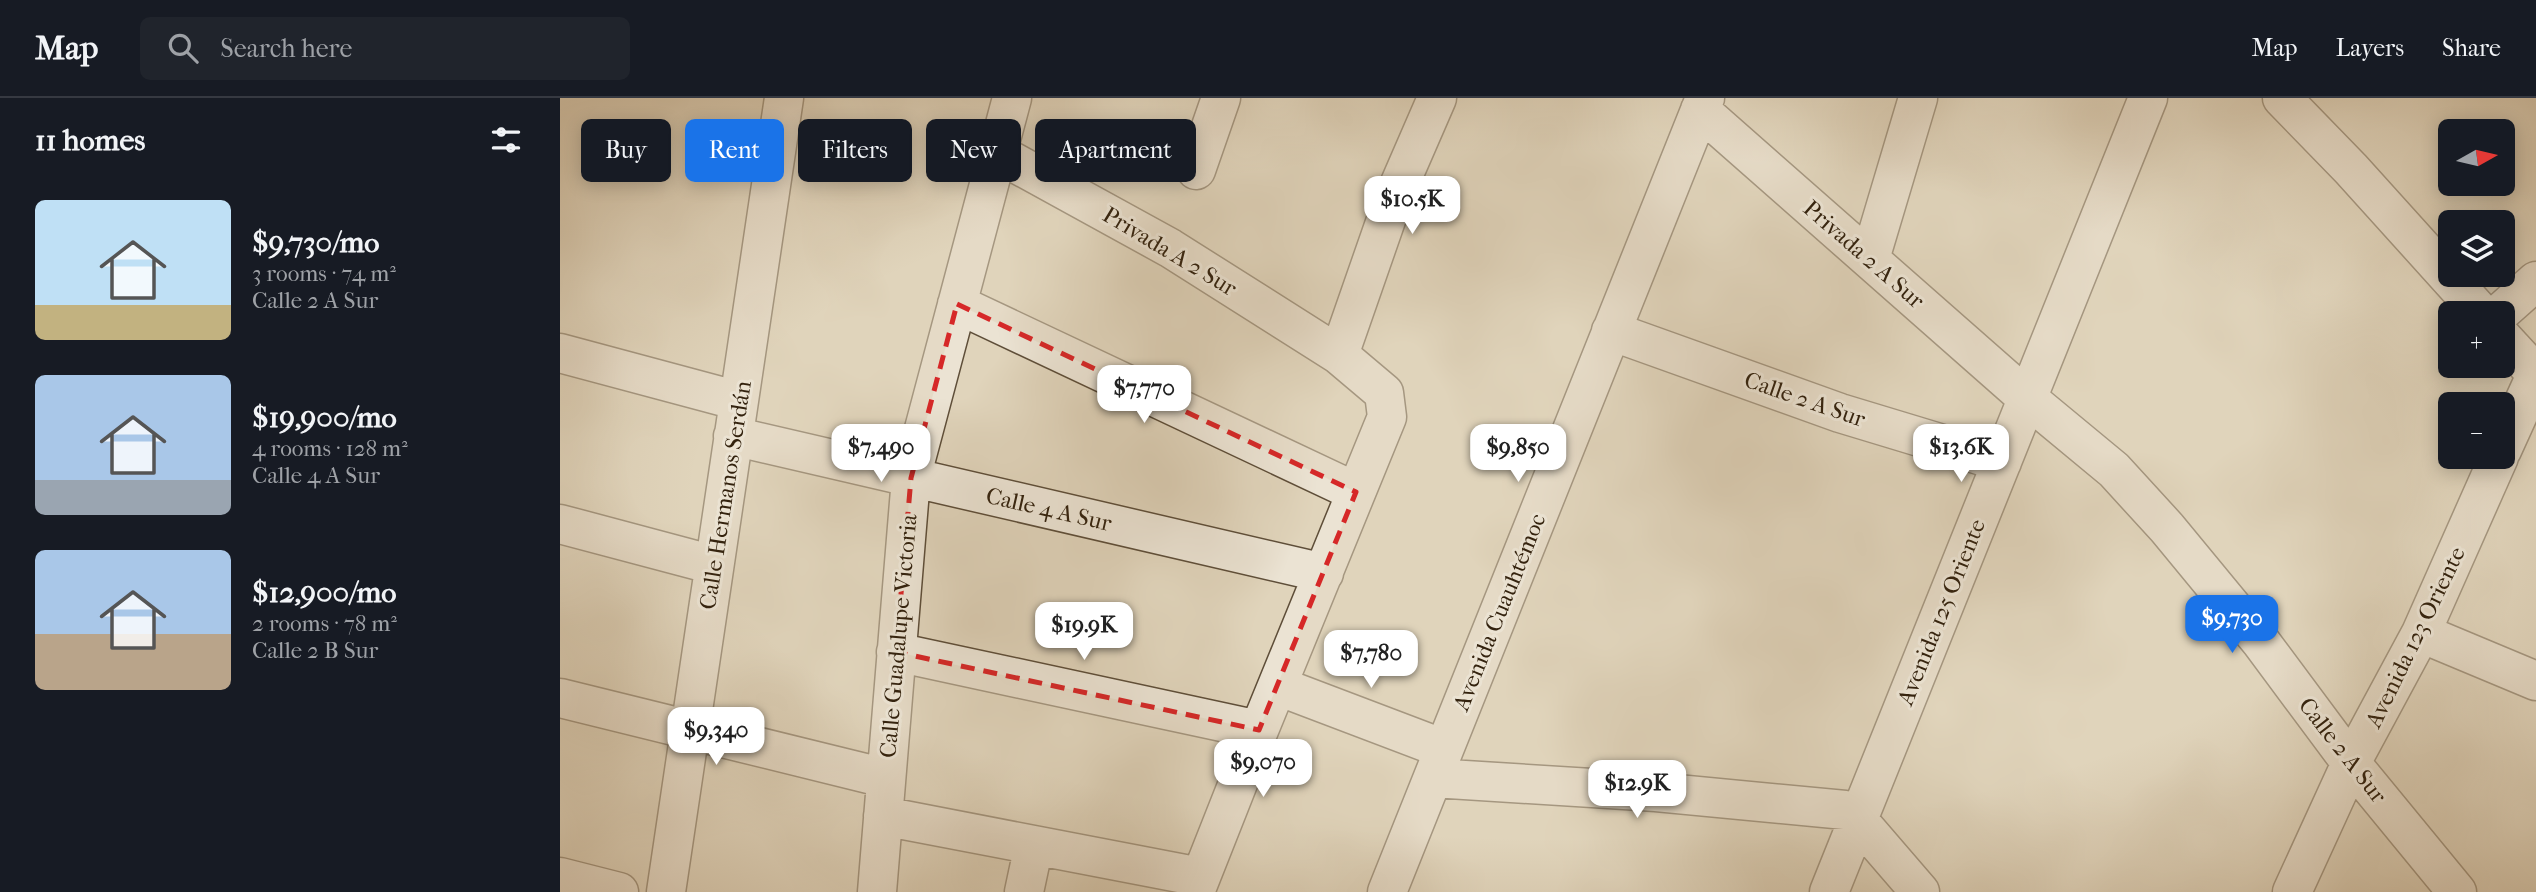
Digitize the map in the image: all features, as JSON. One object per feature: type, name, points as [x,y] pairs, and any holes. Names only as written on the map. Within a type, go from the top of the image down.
[{"type":"street","name":"Calle Hermanos Serdán","points":[[666,892],[784,98]]},
{"type":"street","name":"Calle Guadalupe Victoria","points":[[1006,119],[1012,98]]},
{"type":"street","points":[[1196,170],[1222,98]]},
{"type":"street","points":[[883,816],[1034,845],[1197,884],[1387,417],[1384,393],[1339,355],[1395,197],[1437,98]]},
{"type":"street","points":[[1870,259],[1918,98]]},
{"type":"street","name":"Avenida 125 Oriente","points":[[1829,892],[2148,98]]},
{"type":"street","points":[[2282,98],[2470,301]]},
{"type":"street","name":"Privada 2 A Sur","points":[[1703,104],[1870,259],[2027,398]]},
{"type":"street","name":"Avenida Cuauhtémoc","points":[[1387,892],[1703,104]]},
{"type":"street","name":"Privada A 2 Sur","points":[[1021,166],[1170,248],[1339,355]]},
{"type":"street","name":"Calle Guadalupe Victoria","points":[[877,892],[911,478],[989,182]]},
{"type":"street","points":[[2514,301],[2536,281]]},
{"type":"street","points":[[957,304],[1356,492]]},
{"type":"street","name":"Calle 2 A Sur","points":[[1611,331],[1840,413],[2002,462]]},
{"type":"street","points":[[2515,352],[2536,375],[2515,421]]},
{"type":"street","name":"Calle 4 A Sur","points":[[560,354],[736,419],[911,478],[1324,573]]},
{"type":"street","name":"Calle 2 A Sur","points":[[2027,398],[2114,470],[2167,528],[2261,642],[2351,763],[2457,892]]},
{"type":"street","name":"Avenida 123 Oriente","points":[[2292,892],[2351,763],[2421,633],[2495,469]]},
{"type":"street","points":[[560,524],[714,565]]},
{"type":"street","points":[[2421,633],[2536,681]]},
{"type":"street","points":[[896,652],[1258,730]]},
{"type":"street","points":[[1278,686],[1438,764],[1656,792],[1844,810],[1858,820],[1920,892]]},
{"type":"street","points":[[560,698],[886,778]]},
{"type":"street","points":[[1024,892],[1034,845]]},
{"type":"street","points":[[560,877],[619,892]]},
{"type":"highlighted area","points":[[957,304],[1356,492],[1259,730],[896,652],[911,478]]}]
